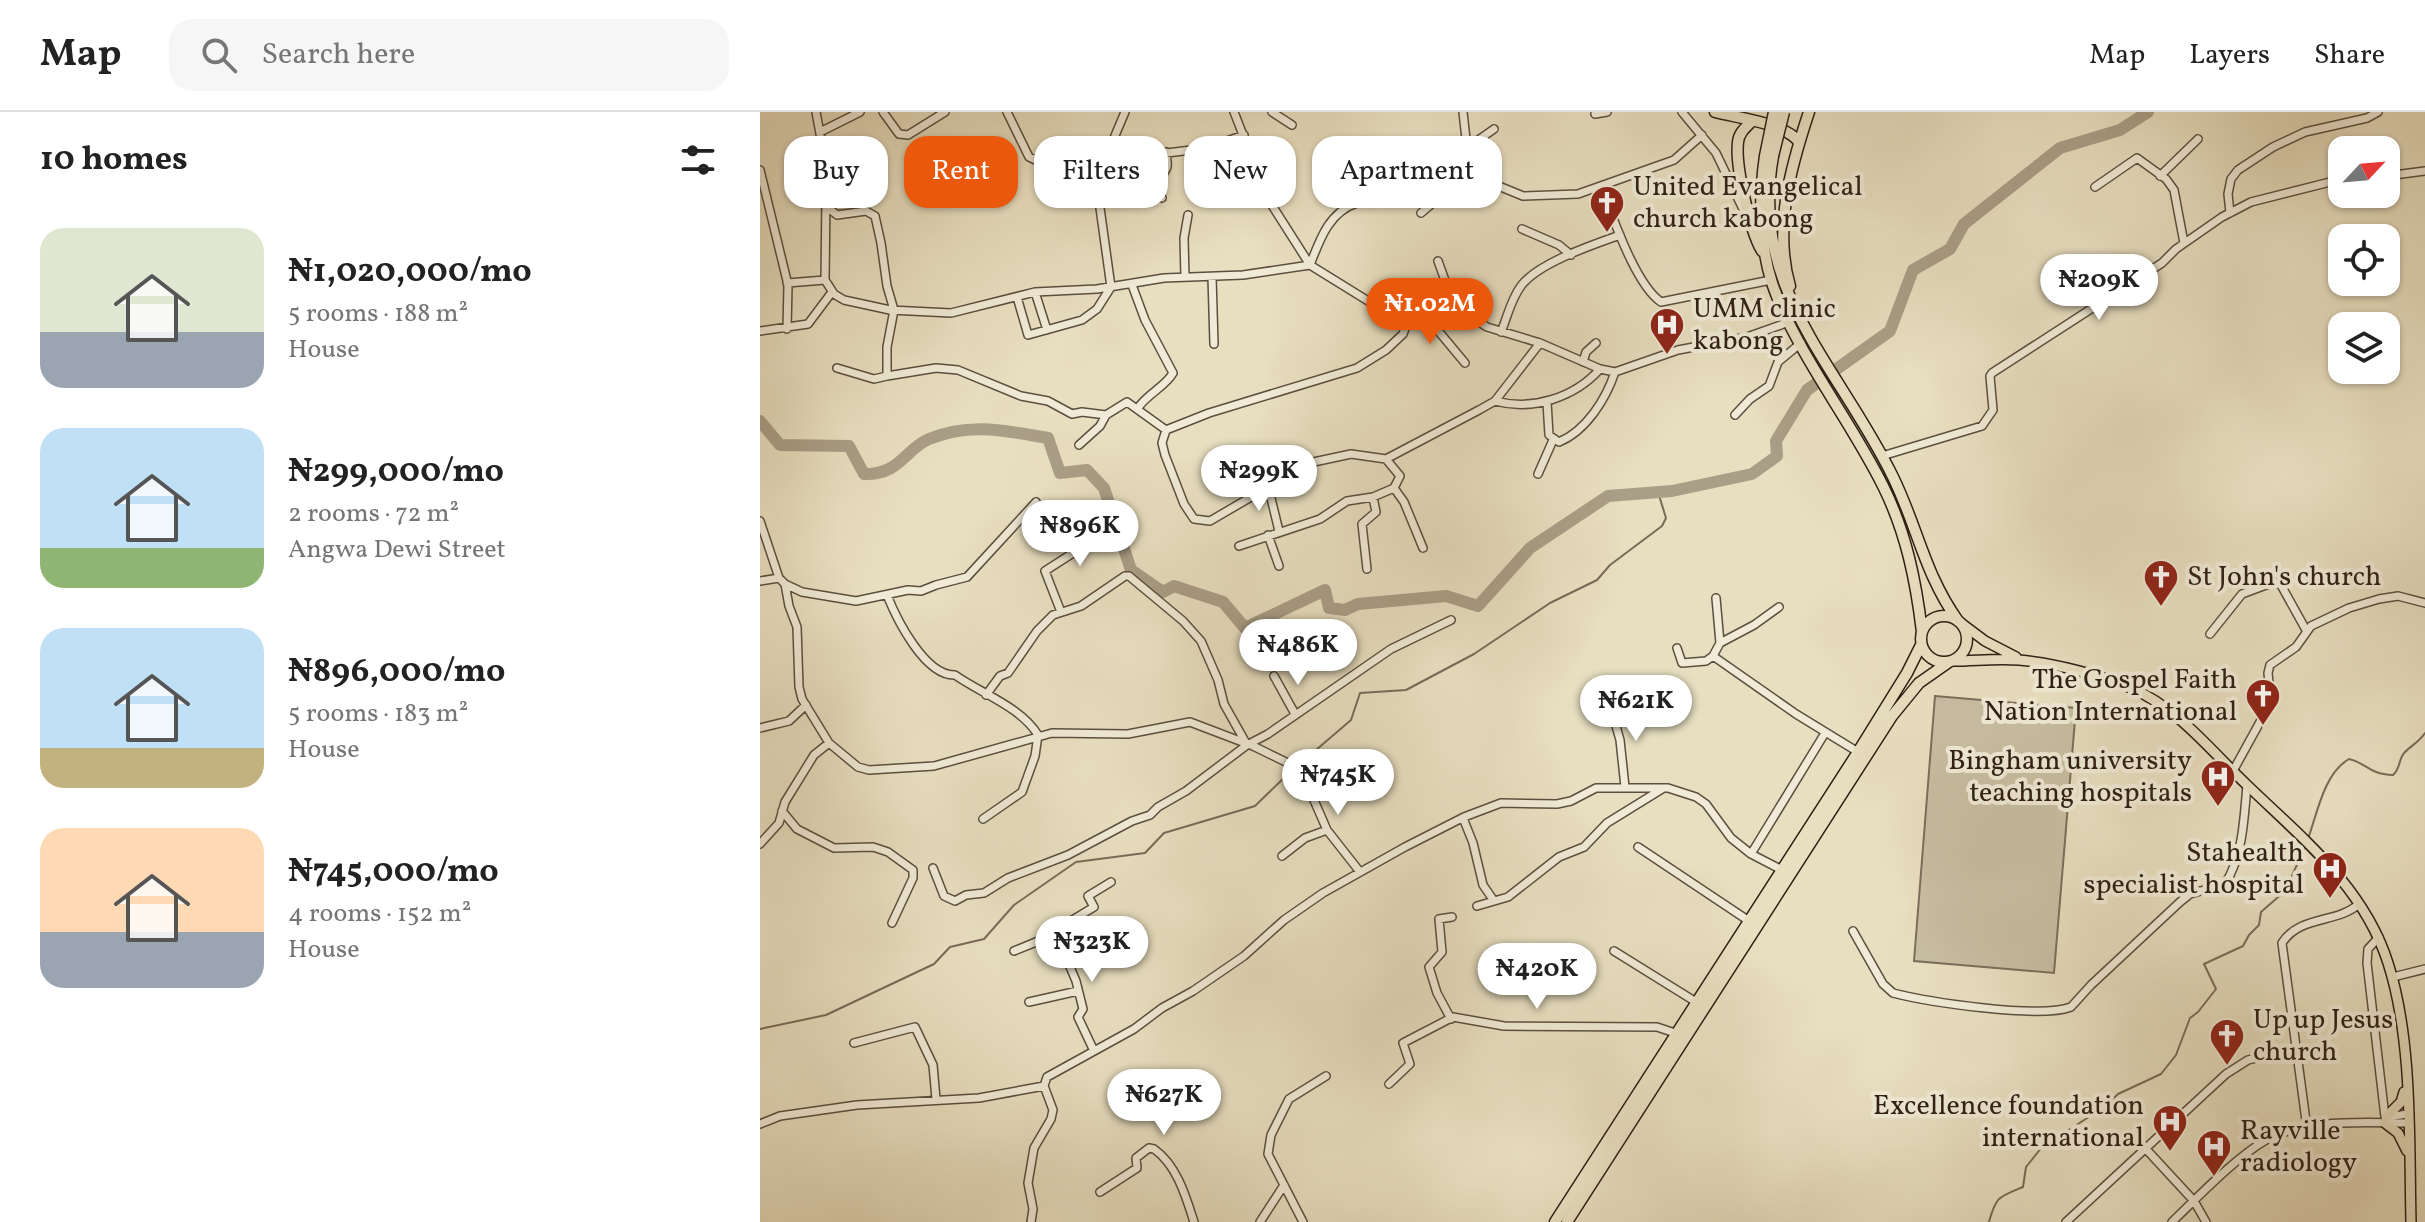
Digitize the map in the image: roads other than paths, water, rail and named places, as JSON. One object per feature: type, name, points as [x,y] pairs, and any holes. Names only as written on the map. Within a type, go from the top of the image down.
[{"type":"highway","points":[[1715,112],[1787,130],[1799,142]]},
{"type":"highway","points":[[1567,1222],[1681,1037],[1696,1002],[1858,752],[1921,645],[1914,575],[1900,526],[1877,474],[1789,322],[1771,280],[1761,214],[1774,112]]},
{"type":"highway","points":[[1555,1222],[1892,716],[1919,683],[1961,655],[1966,647],[1966,632],[1934,583],[1909,512],[1882,456],[1785,289],[1773,247],[1769,195],[1769,156],[1784,112]]},
{"type":"highway","points":[[1804,326],[1788,280],[1784,249],[1785,207],[1809,112]]},
{"type":"highway","points":[[1751,122],[1739,137],[1738,149],[1753,231],[1766,258]]},
{"type":"highway","points":[[1922,632],[1927,623],[1939,616],[1949,616],[1960,622]]},
{"type":"highway","points":[[1921,645],[1935,661],[1951,662]]},
{"type":"main road","points":[[1960,622],[1996,647],[2022,660],[2093,676],[2145,695],[2173,714],[2316,849],[2359,904],[2379,937],[2393,977],[2406,1081],[2411,1222]]},
{"type":"main road","points":[[1951,662],[2022,660]]},
{"type":"main road","points":[[2406,1081],[2401,1102],[2386,1119],[2398,1133],[2409,1155]]},
{"type":"street","points":[[816,112],[820,136]]},
{"type":"street","points":[[820,132],[860,112]]},
{"type":"street","points":[[883,112],[899,134],[908,135],[945,112]]},
{"type":"street","points":[[1007,112],[1029,157],[1034,159]]},
{"type":"street","points":[[1115,136],[1125,112]]},
{"type":"street","points":[[1234,112],[1268,199],[1310,265],[1373,304],[1416,309],[1450,306],[1487,327],[1540,343],[1600,369],[1615,372],[1678,350],[1747,337],[1789,322]]},
{"type":"street","points":[[1272,112],[1292,125]]},
{"type":"street","points":[[1463,112],[1466,136]]},
{"type":"street","points":[[1595,114],[1607,112]]},
{"type":"street","points":[[1682,112],[1726,169],[1753,231]]},
{"type":"street","points":[[2230,213],[2228,194],[2231,179],[2238,170],[2273,147],[2305,132],[2367,118],[2378,112]]},
{"type":"street","points":[[1484,136],[1494,129]]},
{"type":"street","points":[[1168,152],[1207,148],[1244,135]]},
{"type":"street","points":[[1502,187],[1523,196],[1570,195],[1601,187],[1674,160],[1702,135]]},
{"type":"street","points":[[2160,176],[2198,139]]},
{"type":"street","points":[[2095,187],[2137,158],[2166,179],[2174,190],[2184,243]]},
{"type":"street","points":[[760,170],[787,283],[787,329]]},
{"type":"street","points":[[2400,174],[2425,171]]},
{"type":"street","points":[[1882,456],[1982,426],[1993,410],[1992,373],[2162,263],[2184,243],[2230,213],[2267,196],[2328,182]]},
{"type":"street","points":[[1601,187],[1620,235],[1653,297],[1661,302],[1771,280]]},
{"type":"street","points":[[826,208],[825,280],[832,292],[844,300],[894,310],[951,313],[1035,292],[1132,285],[1164,278],[1212,277],[1310,265]]},
{"type":"street","points":[[828,208],[837,215],[866,211],[875,216],[894,310],[887,347],[887,376]]},
{"type":"street","points":[[1017,297],[1028,335],[1082,320],[1097,309],[1111,287],[1100,208]]},
{"type":"street","points":[[1310,265],[1333,217],[1345,208]]},
{"type":"street","points":[[1421,213],[1427,208]]},
{"type":"street","points":[[1185,277],[1184,238],[1188,215]]},
{"type":"street","points":[[1522,229],[1559,245],[1571,255]]},
{"type":"street","points":[[1501,332],[1518,290],[1526,279],[1571,255],[1620,235]]},
{"type":"street","points":[[1438,261],[1450,306]]},
{"type":"street","points":[[1212,277],[1214,344]]},
{"type":"street","points":[[787,283],[825,280]]},
{"type":"street","points":[[1132,285],[1145,320],[1173,373],[1138,408]]},
{"type":"street","points":[[760,331],[808,324],[832,292]]},
{"type":"street","points":[[1035,292],[1047,330]]},
{"type":"street","points":[[1416,309],[1465,363]]},
{"type":"street","points":[[1166,430],[1195,418],[1357,368],[1395,343],[1409,325],[1416,309]]},
{"type":"street","points":[[1166,430],[1162,443],[1184,504],[1194,519],[1210,521],[1301,467],[1351,454],[1386,459],[1495,401],[1540,343]]},
{"type":"street","points":[[1583,362],[1586,352],[1596,343]]},
{"type":"street","points":[[1735,415],[1750,399],[1769,386],[1778,362],[1801,343]]},
{"type":"street","points":[[837,368],[874,379],[936,368],[958,370],[1021,396],[1048,401],[1072,414],[1106,415]]},
{"type":"street","points":[[1495,401],[1516,405],[1547,402],[1588,381],[1600,369]]},
{"type":"street","points":[[1547,402],[1546,426],[1553,440],[1559,442],[1574,436],[1604,397],[1615,372]]},
{"type":"street","points":[[1079,445],[1100,426],[1106,415],[1127,402],[1166,430]]},
{"type":"street","points":[[1538,474],[1553,440]]},
{"type":"street","points":[[1239,546],[1320,519],[1347,501],[1373,497],[1394,488],[1400,479],[1386,459]]},
{"type":"street","points":[[1268,486],[1279,531]]},
{"type":"street","points":[[1394,488],[1404,502],[1423,548]]},
{"type":"street","points":[[1367,569],[1362,524],[1376,512],[1373,497]]},
{"type":"street","points":[[760,581],[782,581],[802,592],[856,601],[908,590],[921,591],[967,577],[1036,502]]},
{"type":"street","points":[[760,521],[797,627],[799,687],[806,705],[829,743],[858,767],[869,770],[934,766],[1038,735],[1128,734],[1190,722],[1290,764],[1310,791],[1327,830],[1360,872]]},
{"type":"street","points":[[1061,612],[1045,571],[1073,553],[1074,548],[1064,534]]},
{"type":"street","points":[[1268,535],[1279,566]]},
{"type":"street","points":[[986,695],[1000,676],[1008,673],[1037,631],[1053,615],[1081,606],[1125,576],[1134,579],[1183,621],[1201,641],[1215,670],[1224,704],[1247,745]]},
{"type":"street","points":[[2210,634],[2242,594],[2274,582],[2281,585],[2306,630]]},
{"type":"street","points":[[887,595],[916,650],[947,675],[955,675],[968,686],[1024,718],[1038,735],[1035,756],[1022,792],[983,819]]},
{"type":"street","points":[[2233,771],[2271,702],[2270,665],[2296,647],[2306,630],[2316,622],[2379,599],[2398,596],[2425,603]]},
{"type":"street","points":[[1677,648],[1682,663],[1694,664],[1713,656],[1720,643],[1716,598]]},
{"type":"street","points":[[1720,643],[1779,607]]},
{"type":"street","points":[[933,868],[944,896],[955,901],[966,895],[984,893],[1008,878],[1068,855],[1132,821],[1150,815],[1247,745],[1268,734],[1391,649],[1451,620]]},
{"type":"street","points":[[1713,656],[1858,752]]},
{"type":"street","points":[[1274,676],[1295,714]]},
{"type":"street","points":[[760,728],[789,721],[806,705]]},
{"type":"street","points":[[1610,705],[1620,740],[1625,787]]},
{"type":"street","points":[[1751,854],[1825,733]]},
{"type":"street","points":[[760,844],[779,823],[785,802],[814,755],[829,743]]},
{"type":"street","points":[[1853,931],[1883,984],[1893,993],[2035,1012],[2071,1007],[2190,894],[2225,884],[2233,871],[2244,824],[2247,785]]},
{"type":"street","points":[[1031,1222],[1033,1209],[1028,1183],[1034,1148],[1053,1110],[1044,1086],[1047,1077],[1193,991],[1244,956],[1306,904],[1463,818],[1501,803],[1557,804],[1571,801],[1596,788],[1664,788],[1696,797],[1706,804],[1731,838],[1751,854],[1782,870]]},
{"type":"street","points":[[1477,906],[1508,897],[1559,857],[1584,847],[1607,823],[1664,788]]},
{"type":"street","points":[[782,811],[797,829],[834,848],[873,847],[888,852],[913,870],[913,878],[892,923]]},
{"type":"street","points":[[1463,818],[1473,843],[1483,885],[1494,901]]},
{"type":"street","points":[[1282,856],[1305,838],[1327,830]]},
{"type":"street","points":[[1638,847],[1749,921]]},
{"type":"street","points":[[1014,951],[1036,942],[1094,907],[1088,896],[1111,882]]},
{"type":"street","points":[[2307,1128],[2282,943],[2289,933],[2306,923],[2342,915],[2359,904]]},
{"type":"street","points":[[1451,1019],[1437,993],[1429,967],[1442,952],[1439,919],[1452,917]]},
{"type":"street","points":[[1054,929],[1083,1009],[1078,1017],[1094,1051]]},
{"type":"street","points":[[2379,937],[2368,949],[2367,963],[2386,1119]]},
{"type":"street","points":[[1614,951],[1696,1002]]},
{"type":"street","points":[[2393,977],[2425,969]]},
{"type":"street","points":[[1029,1002],[1078,991]]},
{"type":"street","points":[[1389,1084],[1410,1064],[1403,1043],[1451,1019],[1504,1026],[1657,1027],[1681,1037]]},
{"type":"street","points":[[854,1043],[915,1027],[933,1065],[936,1099]]},
{"type":"street","points":[[2066,1222],[2206,1090],[2239,1065],[2260,1056],[2295,1049]]},
{"type":"street","points":[[1303,1222],[1268,1154],[1271,1135],[1289,1099],[1326,1076]]},
{"type":"street","points":[[760,1124],[780,1116],[857,1105],[979,1098],[1044,1086]]},
{"type":"street","points":[[2172,1222],[2266,1141],[2307,1128],[2408,1118]]},
{"type":"street","points":[[2145,1148],[2194,1201],[2206,1222]]},
{"type":"street","points":[[1100,1192],[1137,1168],[1136,1158],[1143,1152],[1154,1149],[1173,1168],[1194,1222]]},
{"type":"street","points":[[1260,1222],[1284,1185]]},
{"type":"waterway","points":[[760,421],[780,445],[849,446],[864,474],[886,470],[921,443],[959,431],[988,430],[1048,438],[1060,473],[1087,470],[1104,488],[1131,570],[1163,592],[1174,586],[1223,602],[1245,628],[1325,590],[1329,608],[1345,610],[1358,604],[1446,596],[1478,606],[1530,548],[1608,496],[1672,491],[1752,474],[1777,456],[1776,441],[1807,390],[1890,331],[1913,270],[1950,249],[1964,224],[2060,148],[2120,130],[2148,112]]},
{"type":"waterway","points":[[1295,768],[1351,720],[1360,693],[1406,690],[1474,654],[1550,603],[1597,580],[1610,565],[1662,526],[1666,518],[1658,492]]},
{"type":"waterway","points":[[2308,839],[2322,795],[2340,765],[2349,759],[2378,773],[2393,775],[2403,755],[2425,733]]},
{"type":"waterway","points":[[760,1029],[826,1015],[934,964],[950,947],[984,939],[1014,905],[1076,862],[1145,853],[1164,833],[1255,806],[1290,772]]},
{"type":"waterway","points":[[1989,1222],[2000,1198],[2023,1187],[2026,1167],[2042,1147],[2106,1106],[2118,1094],[2161,1074],[2176,1055],[2190,1018],[2216,989],[2204,964],[2243,946],[2259,925],[2261,912],[2285,891],[2306,845]]},
{"type":"place","name":"United Evangelical church kabong","points":[[1607,234]]},
{"type":"place","name":"UMM clinic kabong","points":[[1667,356]]},
{"type":"place","name":"St John's church","points":[[2161,608]]},
{"type":"place","name":"The Gospel Faith Nation International","points":[[2263,727]]},
{"type":"place","name":"Bingham university teaching hospitals","points":[[2218,808]]},
{"type":"place","name":"Stahealth specialist hospital","points":[[2330,900]]},
{"type":"place","name":"Up up Jesus church","points":[[2227,1067]]},
{"type":"place","name":"Excellence foundation international","points":[[2170,1153]]},
{"type":"place","name":"Rayville radiology","points":[[2214,1178]]}]
